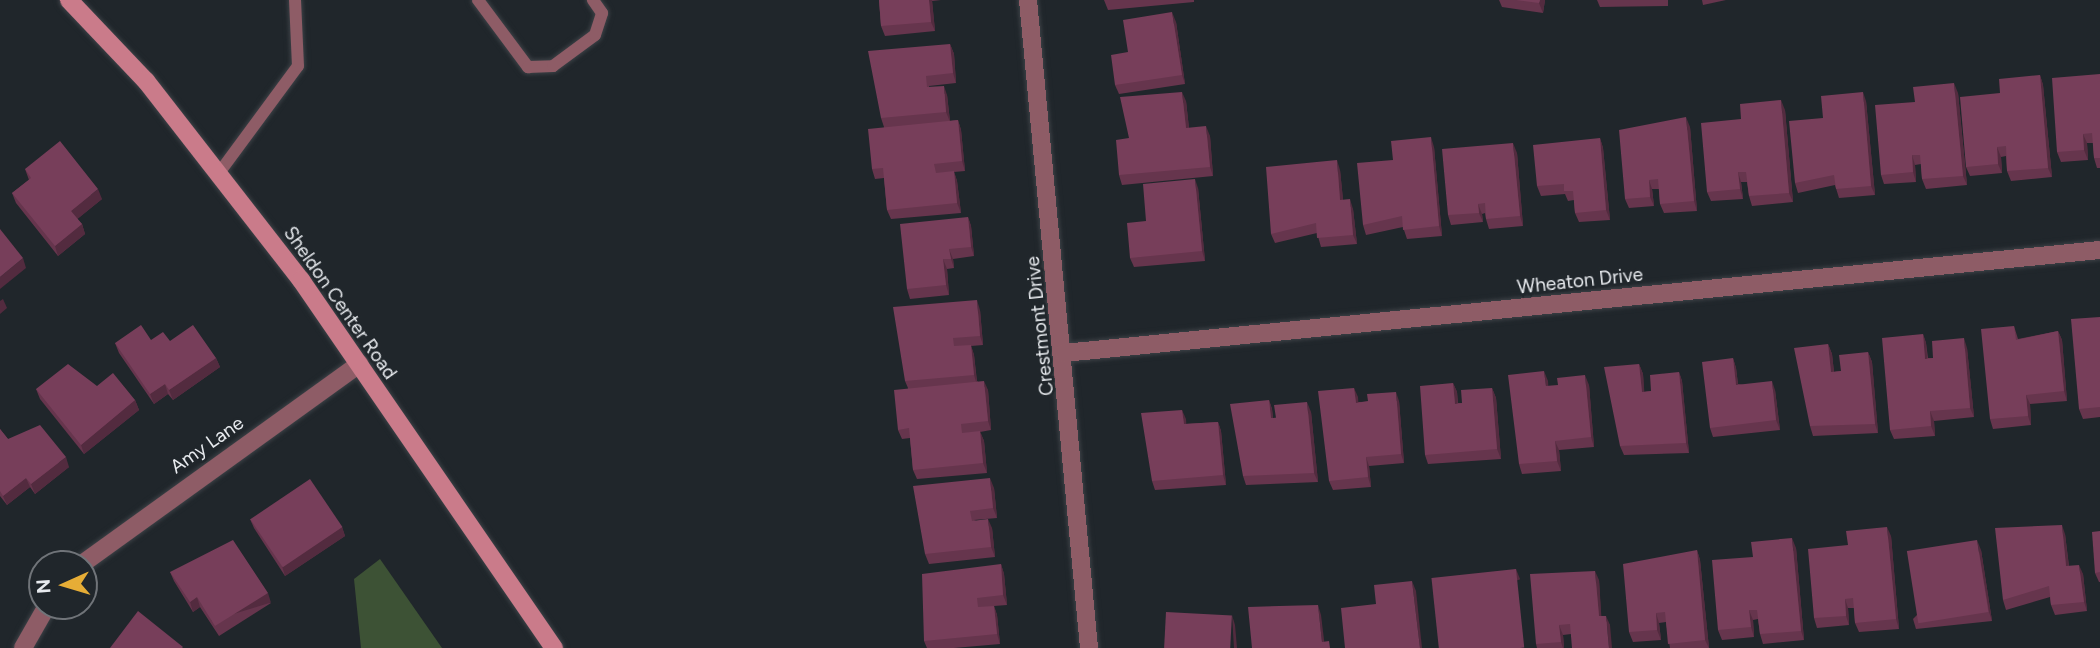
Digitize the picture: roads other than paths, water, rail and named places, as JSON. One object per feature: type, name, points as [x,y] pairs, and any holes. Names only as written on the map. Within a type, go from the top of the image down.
[{"type":"main road","name":"Sheldon Center Road","points":[[69,0],[145,81],[219,173],[359,365],[554,648]]},
{"type":"street","name":"Crestmont Drive","points":[[1028,0],[1064,353],[1089,648]]},
{"type":"street","name":"Wheaton Drive","points":[[1064,353],[2100,250]]},
{"type":"street","name":"Amy Lane","points":[[98,553],[359,365]]},
{"type":"street","points":[[23,648],[39,620]]},
{"type":"lane","points":[[478,0],[528,67],[553,65],[596,35],[602,13],[593,0]]},
{"type":"lane","points":[[219,173],[298,66],[294,1]]}]
